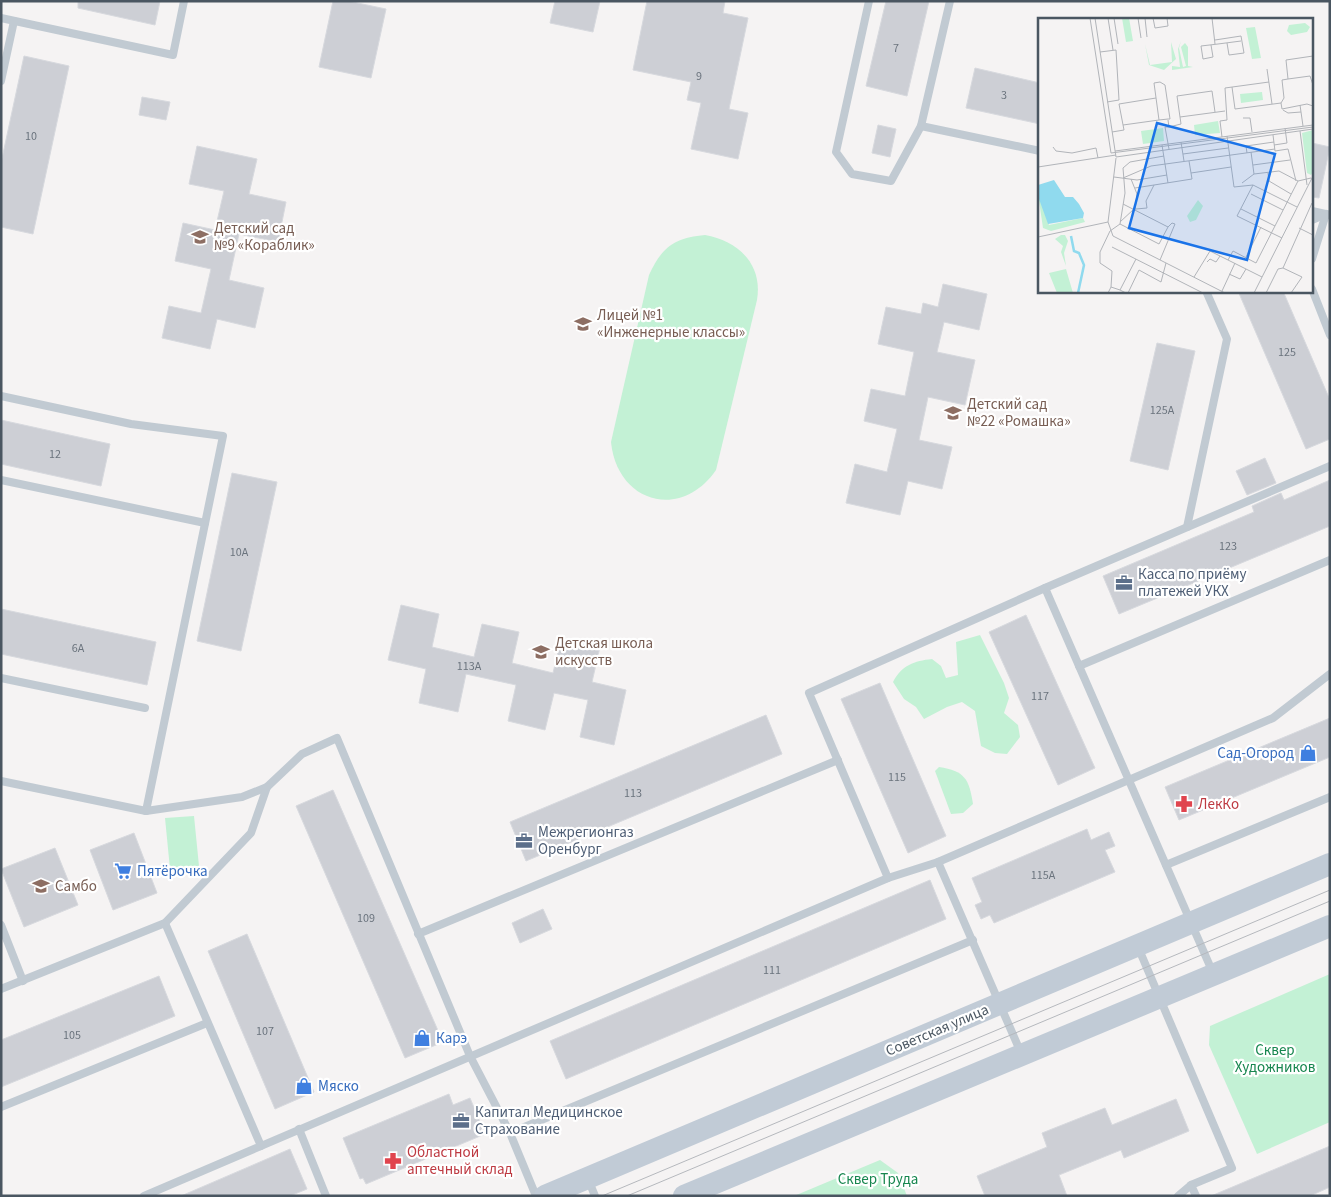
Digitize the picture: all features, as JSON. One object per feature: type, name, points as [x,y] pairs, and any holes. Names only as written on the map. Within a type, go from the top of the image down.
[{"type":"main road","name":"Советская улица","points":[[545,1196],[592,1187],[1000,1003],[1330,864]]},
{"type":"main road","points":[[684,1196],[1330,926]]},
{"type":"lane","points":[[1,18],[172,55],[184,1]]},
{"type":"lane","points":[[869,1],[836,152],[852,174],[891,181],[922,126],[950,1]]},
{"type":"lane","points":[[1,81],[14,20]]},
{"type":"lane","points":[[922,126],[1038,151]]},
{"type":"lane","points":[[1314,211],[1328,214]]},
{"type":"lane","points":[[1314,219],[1328,214]]},
{"type":"lane","points":[[1314,253],[1328,214]]},
{"type":"lane","points":[[1187,527],[1227,340],[1206,292]]},
{"type":"lane","points":[[1313,292],[1330,335]]},
{"type":"lane","points":[[1,396],[131,424],[223,436],[146,811]]},
{"type":"lane","points":[[888,878],[809,693],[1045,588],[1330,466]]},
{"type":"lane","points":[[1,480],[206,523]]},
{"type":"lane","points":[[1079,666],[1330,560]]},
{"type":"lane","points":[[1045,588],[1214,974]]},
{"type":"lane","points":[[144,1196],[888,878],[938,862],[1273,718],[1330,674]]},
{"type":"lane","points":[[1,678],[146,708]]},
{"type":"lane","points":[[1,781],[146,811],[242,797],[267,787],[302,754],[336,738],[470,1056],[510,1133],[536,1196]]},
{"type":"lane","points":[[418,934],[838,760]]},
{"type":"lane","points":[[1,990],[165,922],[251,832],[267,787]]},
{"type":"lane","points":[[1166,865],[1330,797]]},
{"type":"lane","points":[[938,862],[1022,1054]]},
{"type":"lane","points":[[165,922],[260,1146]]},
{"type":"lane","points":[[1,926],[23,980]]},
{"type":"lane","points":[[510,1133],[972,940]]},
{"type":"lane","points":[[1137,946],[1232,1168],[1192,1185],[1178,1196]]},
{"type":"lane","points":[[1,1108],[208,1023]]},
{"type":"lane","points":[[299,1129],[326,1196]]},
{"type":"lane","points":[[1192,1185],[1196,1196]]},
{"type":"green space","points":[[705,235],[728,243],[746,256],[756,276],[758,287],[757,300],[716,470],[702,486],[686,496],[669,500],[653,498],[638,491],[625,479],[616,463],[611,442],[649,275],[659,257],[670,246],[694,236]]},
{"type":"green space","points":[[980,635],[1004,683],[1009,698],[1004,713],[1018,725],[1020,737],[1007,754],[995,753],[981,746],[975,711],[962,702],[947,707],[924,719],[916,707],[904,699],[893,682],[900,672],[909,665],[932,659],[941,666],[946,678],[958,675],[956,642]]},
{"type":"green space","points":[[939,767],[955,771],[967,782],[973,804],[963,813],[951,814],[935,771]]},
{"type":"green space","points":[[194,816],[199,866],[170,869],[165,818]]},
{"type":"green space","name":"Сквер Художников","points":[[1330,974],[1330,1122],[1257,1154],[1209,1045],[1210,1026]]},
{"type":"green space","name":"Сквер Труда","points":[[880,1160],[898,1173],[907,1196],[794,1196]]},
{"type":"building","points":[[78,1],[160,1],[155,25],[78,8]]},
{"type":"building","points":[[333,1],[348,1],[386,9],[371,78],[319,67]]},
{"type":"building","points":[[555,1],[600,1],[593,32],[550,23]]},
{"type":"building","points":[[647,1],[725,1],[723,13],[748,18],[729,109],[748,113],[738,159],[691,149],[701,103],[687,100],[691,82],[633,70]]},
{"type":"building","points":[[886,1],[929,1],[907,96],[866,86]]},
{"type":"building","points":[[24,56],[69,66],[33,234],[1,227],[1,163]]},
{"type":"building","points":[[975,68],[1038,83],[1038,124],[966,108]]},
{"type":"building","points":[[142,97],[170,102],[166,120],[139,115]]},
{"type":"building","points":[[878,125],[896,129],[890,157],[872,153]]},
{"type":"building","points":[[1314,143],[1330,147],[1319,198],[1314,197]]},
{"type":"building","points":[[197,146],[257,159],[249,194],[286,202],[278,242],[239,234],[229,280],[264,288],[255,328],[217,319],[210,349],[162,338],[169,306],[201,313],[211,269],[175,261],[183,223],[215,230],[224,191],[189,184]]},
{"type":"building","points":[[943,284],[987,294],[979,330],[944,322],[937,352],[975,360],[965,405],[928,397],[919,440],[952,447],[942,489],[908,481],[900,515],[846,503],[855,464],[887,472],[897,429],[864,421],[871,389],[905,396],[914,352],[878,344],[886,307],[921,314],[923,303],[938,307]]},
{"type":"building","points":[[1238,292],[1283,292],[1330,400],[1330,439],[1306,449]]},
{"type":"building","points":[[1157,343],[1195,351],[1168,470],[1130,461]]},
{"type":"building","points":[[1,420],[110,444],[101,486],[1,464]]},
{"type":"building","points":[[1265,458],[1276,483],[1247,495],[1236,471]]},
{"type":"building","points":[[232,473],[277,482],[241,651],[197,641]]},
{"type":"building","points":[[1330,480],[1330,526],[1119,614],[1103,576],[1254,512],[1252,506],[1281,493],[1284,500]]},
{"type":"building","points":[[401,605],[439,614],[432,647],[474,657],[482,624],[519,632],[512,663],[553,673],[561,639],[600,647],[592,682],[626,690],[614,745],[580,737],[588,700],[554,693],[545,730],[508,721],[516,685],[466,674],[458,712],[419,703],[426,669],[388,660]]},
{"type":"building","points":[[1,609],[156,642],[147,685],[1,654]]},
{"type":"building","points":[[1026,615],[1095,768],[1058,785],[989,632]]},
{"type":"building","points":[[880,683],[946,836],[908,853],[841,699]]},
{"type":"building","points":[[766,715],[782,754],[526,861],[510,822]]},
{"type":"building","points":[[1330,718],[1330,757],[1179,820],[1165,787]]},
{"type":"building","points":[[333,790],[443,1042],[405,1058],[296,806]]},
{"type":"building","points":[[1087,829],[1091,840],[1109,832],[1115,846],[1105,850],[1115,872],[994,923],[990,915],[981,919],[975,905],[982,902],[972,878]]},
{"type":"building","name":"Пятёрочка","points":[[134,833],[157,893],[113,910],[90,850]]},
{"type":"building","points":[[55,848],[78,905],[24,927],[1,869]]},
{"type":"building","points":[[930,880],[946,919],[566,1079],[550,1041]]},
{"type":"building","points":[[543,909],[552,929],[520,943],[512,923]]},
{"type":"building","points":[[247,934],[314,1092],[275,1109],[208,951]]},
{"type":"building","points":[[159,976],[175,1016],[1,1087],[1,1040]]},
{"type":"building","points":[[449,1094],[453,1105],[470,1098],[485,1134],[366,1184],[363,1178],[360,1179],[343,1138]]},
{"type":"building","points":[[1176,1099],[1189,1131],[1124,1158],[1121,1150],[1059,1175],[1067,1196],[985,1196],[977,1176],[1047,1147],[1042,1133],[1105,1108],[1112,1125]]},
{"type":"building","points":[[1330,1146],[1330,1187],[1310,1196],[1211,1196]]},
{"type":"building","points":[[290,1149],[307,1189],[290,1196],[181,1196]]},
{"type":"tram line","points":[[602,1196],[1330,890]]},
{"type":"tram line","points":[[627,1196],[1330,901]]},
{"type":"place","name":"Детский сад №9 «Кораблик»","points":[[200,237]]},
{"type":"place","name":"Лицей №1 «Инженерные классы»","points":[[583,324]]},
{"type":"place","name":"Детский сад №22 «Ромашка»","points":[[953,413]]},
{"type":"place","name":"Касса по приёму платежей УКХ","points":[[1124,583]]},
{"type":"place","name":"Детская школа искусств","points":[[541,652]]},
{"type":"place","name":"Сад-Огород","points":[[1308,753]]},
{"type":"place","name":"ЛекКо","points":[[1184,804]]},
{"type":"place","name":"Межрегионгаз Оренбург","points":[[524,841]]},
{"type":"place","name":"Пятёрочка","points":[[123,871]]},
{"type":"place","name":"Самбо","points":[[41,886]]},
{"type":"place","name":"Карэ","points":[[422,1038]]},
{"type":"place","name":"Мяско","points":[[304,1086]]},
{"type":"place","name":"Капитал Медицинское Страхование","points":[[461,1121]]},
{"type":"place","name":"Областной аптечный склад","points":[[393,1161]]}]
